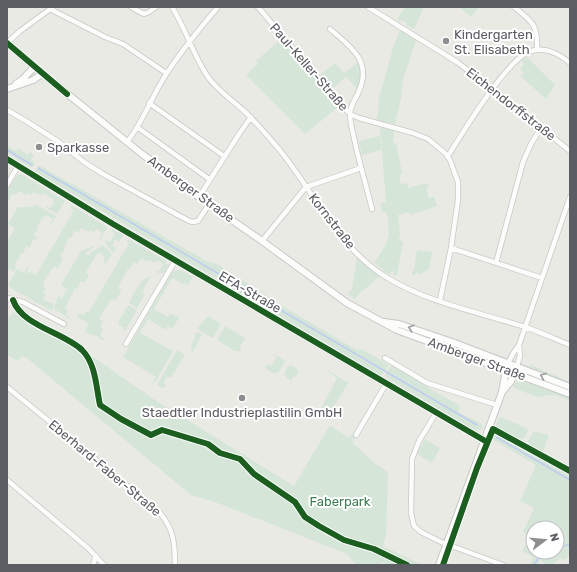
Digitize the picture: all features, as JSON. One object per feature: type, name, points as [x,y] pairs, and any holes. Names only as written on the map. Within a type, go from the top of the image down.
[{"type":"main road","name":"Amberger Straße","points":[[7,43],[42,74],[127,142],[199,197],[341,299],[397,330],[570,394]]},
{"type":"main road","points":[[7,89],[22,80],[34,67]]},
{"type":"main road","points":[[7,89],[33,80],[42,74]]},
{"type":"main road","name":"EFA-Straße","points":[[7,159],[113,224],[484,440]]},
{"type":"main road","name":"Amberger Straße","points":[[384,322],[399,324],[517,366],[570,387]]},
{"type":"main road","points":[[438,565],[502,392],[508,363]]},
{"type":"main road","points":[[502,392],[507,387],[517,366]]},
{"type":"street","points":[[130,7],[144,14],[156,7]]},
{"type":"street","name":"Kornstraße","points":[[172,7],[183,25],[190,43],[211,81],[251,117],[279,149],[348,242],[360,256],[376,270],[410,290],[526,328],[570,345]]},
{"type":"street","points":[[127,142],[137,128],[166,73],[218,7]]},
{"type":"street","name":"Paul-Keller-Straße","points":[[258,7],[350,114],[370,122],[421,136],[435,144],[448,156],[456,176],[458,191],[451,248],[440,300]]},
{"type":"street","name":"Eichendorffstraße","points":[[369,7],[457,62],[570,151]]},
{"type":"street","points":[[514,7],[534,26],[537,34],[537,50]]},
{"type":"street","points":[[7,43],[20,31],[52,8],[106,37],[123,44],[166,73]]},
{"type":"street","points":[[330,29],[355,52],[364,69],[363,80],[352,105],[350,114],[352,130],[372,209]]},
{"type":"street","points":[[448,156],[493,89],[523,54],[537,50],[551,51],[570,63]]},
{"type":"street","points":[[149,103],[224,156]]},
{"type":"street","points":[[7,110],[59,142],[98,171],[189,221],[198,221],[209,204]]},
{"type":"street","points":[[199,197],[209,179],[251,117]]},
{"type":"street","points":[[137,128],[209,179]]},
{"type":"street","points":[[496,263],[520,172],[527,152],[541,128]]},
{"type":"street","points":[[7,185],[18,166]]},
{"type":"street","points":[[262,241],[306,187],[361,168]]},
{"type":"street","points":[[517,366],[520,356],[520,345],[570,197]]},
{"type":"street","points":[[451,248],[542,278]]},
{"type":"street","points":[[126,344],[175,260]]},
{"type":"street","points":[[7,298],[23,302],[64,324]]},
{"type":"street","points":[[508,363],[520,345]]},
{"type":"street","points":[[385,358],[427,383],[497,405]]},
{"type":"street","points":[[356,435],[386,384]]},
{"type":"street","name":"Eberhard-Faber-Straße","points":[[7,387],[160,513],[168,523],[173,537],[175,547],[175,565]]},
{"type":"street","points":[[436,413],[412,456],[412,516],[414,526],[421,532],[446,544],[503,565]]},
{"type":"street","points":[[489,427],[570,471]]},
{"type":"street","points":[[7,480],[76,538],[104,565]]},
{"type":"street","points":[[94,565],[96,556]]},
{"type":"green space","points":[[405,7],[424,7],[414,29],[406,25],[407,23],[397,20]]},
{"type":"green space","points":[[459,7],[479,7],[471,17]]},
{"type":"green space","points":[[400,30],[416,40],[403,80],[401,98],[395,124],[376,120],[379,99],[393,48]]},
{"type":"green space","points":[[281,39],[338,107],[305,134],[246,75],[258,64],[256,61]]},
{"type":"green space","points":[[527,57],[555,85],[546,99],[520,76],[524,73],[520,69],[524,64],[521,60]]},
{"type":"green space","points":[[359,61],[362,74],[358,90],[346,77],[332,89],[320,75],[335,63],[344,73]]},
{"type":"green space","points":[[380,128],[394,131],[393,143],[396,143],[402,173],[399,175],[401,184],[407,183],[408,188],[427,183],[429,188],[426,189],[429,198],[434,197],[437,206],[410,215],[409,212],[398,215],[400,233],[399,240],[403,242],[397,275],[393,275],[394,272],[392,271],[390,275],[374,263],[386,245],[389,235],[387,213],[382,211],[380,203],[386,202]]},
{"type":"green space","points":[[380,136],[381,150],[362,155],[359,141]]},
{"type":"green space","points":[[7,146],[16,151],[19,148],[28,155],[30,152],[34,155],[31,160],[35,162],[33,167],[30,167],[7,153]]},
{"type":"green space","points":[[39,165],[208,262],[217,264],[289,310],[355,349],[362,349],[389,365],[382,375],[380,375],[272,311],[273,309],[265,304],[263,306],[36,172]]},
{"type":"green space","points":[[21,174],[65,201],[57,214],[45,207],[50,208],[55,203],[53,202],[54,200],[44,193],[43,195],[39,195],[34,192],[31,195],[27,193],[26,195],[19,191],[16,195],[12,194],[8,202],[7,201],[7,191],[17,175]]},
{"type":"green space","points":[[34,205],[37,205],[56,216],[51,225],[50,224],[53,219],[46,215],[45,217],[43,216],[37,227],[39,228],[33,235],[37,237],[36,240],[34,239],[30,246],[31,248],[26,246],[23,254],[20,253],[20,256],[15,264],[16,268],[14,272],[7,268],[7,242],[15,228],[8,224],[18,207],[33,207]]},
{"type":"green space","points":[[71,205],[107,227],[100,240],[99,239],[102,233],[97,229],[94,232],[90,230],[89,232],[81,228],[79,232],[75,231],[71,238],[69,238],[64,248],[65,249],[60,256],[63,258],[58,268],[54,266],[43,283],[43,287],[46,288],[43,293],[46,295],[43,300],[54,304],[52,311],[12,289],[8,285],[17,269],[24,273],[27,267],[29,268],[27,272],[29,274],[30,272],[36,275],[74,210],[70,207]]},
{"type":"green space","points":[[112,229],[123,235],[119,242],[115,239],[112,245],[116,248],[113,253],[105,243],[106,240],[110,242],[115,233],[111,231]]},
{"type":"green space","points":[[128,239],[165,260],[168,266],[164,273],[157,273],[163,264],[157,260],[155,263],[149,260],[148,262],[141,258],[137,264],[134,262],[130,269],[128,269],[118,288],[122,290],[115,301],[111,299],[99,319],[103,322],[100,327],[103,329],[100,336],[106,339],[101,340],[99,337],[85,332],[88,323],[77,317],[79,313],[84,315],[86,311],[89,312],[129,243],[127,242]]},
{"type":"green space","points":[[97,245],[86,254],[89,256],[90,253],[103,245],[112,254],[106,264],[103,262],[105,257],[100,252],[97,254],[86,272],[89,275],[85,283],[81,281],[77,289],[75,288],[65,308],[68,310],[66,315],[70,317],[70,319],[54,309],[58,296],[62,299],[66,292],[62,288],[67,291],[68,289],[61,285],[81,251]]},
{"type":"green space","points":[[417,250],[432,252],[429,269],[421,274],[416,273],[415,275],[412,275],[412,271],[414,270]]},
{"type":"green space","points":[[357,256],[380,276],[355,299],[347,294],[352,289]]},
{"type":"green space","points":[[181,270],[193,277],[188,285],[172,278],[154,309],[168,317],[170,313],[179,318],[172,329],[168,326],[166,330],[148,319],[140,333],[173,351],[156,381],[152,384],[156,377],[123,357],[172,272]]},
{"type":"green space","points":[[151,276],[142,292],[145,294],[137,308],[129,303],[140,283]]},
{"type":"green space","points":[[128,305],[137,310],[125,331],[123,330],[124,328],[118,323]]},
{"type":"green space","name":"Faberpark","points":[[19,309],[64,337],[158,402],[294,486],[330,425],[349,438],[352,434],[357,438],[353,439],[353,443],[373,462],[388,472],[386,535],[383,546],[422,565],[391,565],[381,562],[381,565],[356,565],[347,554],[215,502],[191,495],[28,359],[22,356],[18,361],[7,355],[7,317],[9,318],[13,312],[16,314]]},
{"type":"green space","points":[[208,316],[221,324],[213,338],[197,329]]},
{"type":"green space","points":[[225,326],[245,338],[240,347],[240,351],[235,351],[217,340]]},
{"type":"green space","points":[[400,326],[464,348],[470,352],[454,348],[400,328]]},
{"type":"green space","points":[[196,332],[202,334],[192,353],[191,348]]},
{"type":"green space","points":[[177,350],[184,354],[184,356],[171,378],[167,376],[163,383],[166,385],[162,388],[157,385]]},
{"type":"green space","points":[[274,354],[285,361],[279,372],[273,373],[265,367],[267,364],[271,366],[277,357],[273,355]]},
{"type":"green space","points":[[529,364],[570,382],[570,384],[530,367]]},
{"type":"green space","points":[[290,365],[295,367],[298,371],[296,377],[294,376],[291,381],[284,374],[287,367]]},
{"type":"green space","points":[[391,365],[429,385],[429,388],[460,406],[458,412],[482,424],[483,428],[480,430],[475,430],[386,377],[385,375]]},
{"type":"green space","points":[[320,366],[347,382],[350,380],[328,417],[319,412],[337,378]]},
{"type":"green space","points":[[522,381],[527,381],[570,397],[570,401],[559,396],[549,395],[539,397],[514,388],[513,385]]},
{"type":"green space","points":[[501,417],[526,428],[528,431],[524,438],[520,440],[497,427],[496,425]]},
{"type":"green space","points":[[534,431],[549,435],[543,452],[529,445],[528,441]]},
{"type":"green space","points":[[494,432],[570,473],[570,553],[565,560],[565,520],[528,520],[534,508],[520,501],[536,465],[490,438]]},
{"type":"green space","points":[[425,439],[440,448],[432,463],[417,454]]},
{"type":"green space","points":[[532,560],[540,560],[537,565],[530,565]]},
{"type":"green space","points":[[540,560],[558,560],[552,565],[548,565]]},
{"type":"waterway","points":[[7,150],[32,165]]},
{"type":"waterway","points":[[38,168],[477,425]]},
{"type":"waterway","points":[[496,437],[570,480]]},
{"type":"waterway","points":[[565,546],[570,544]]},
{"type":"waterway","points":[[534,565],[537,560]]},
{"type":"cycle path","points":[[7,43],[67,94]]},
{"type":"cycle path","points":[[7,159],[113,224],[487,442]]},
{"type":"cycle path","points":[[13,300],[18,309],[25,316],[74,344],[87,356],[93,369],[100,405],[121,419],[151,435],[162,430],[208,444],[220,453],[240,459],[254,474],[295,502],[305,517],[319,526],[344,540],[374,549],[407,565]]},
{"type":"cycle path","points":[[443,565],[477,468],[493,429],[570,471]]},
{"type":"place","name":"Kindergarten St. Elisabeth","points":[[446,41]]},
{"type":"place","name":"Sparkasse","points":[[39,147]]},
{"type":"place","name":"Staedtler Industrieplastilin GmbH","points":[[242,398]]}]
